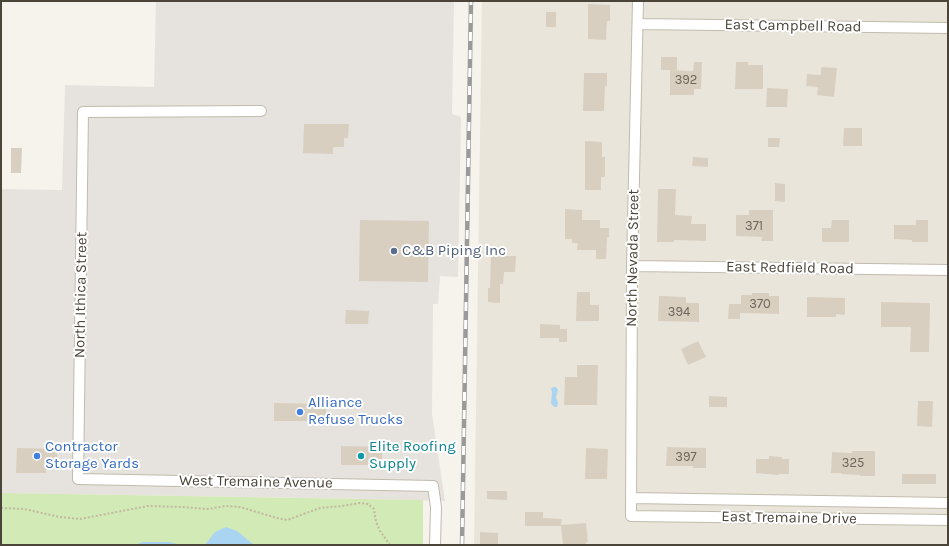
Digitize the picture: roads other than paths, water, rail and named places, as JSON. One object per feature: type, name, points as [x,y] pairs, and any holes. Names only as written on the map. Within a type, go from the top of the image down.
[{"type":"street","name":"North Nevada Street","points":[[631,516],[632,266],[638,1]]},
{"type":"street","name":"East Campbell Road","points":[[638,24],[948,28]]},
{"type":"street","name":"North Ithica Street","points":[[78,479],[83,112],[261,112]]},
{"type":"street","name":"East Redfield Road","points":[[632,266],[948,270]]},
{"type":"street","name":"West Tremaine Avenue","points":[[78,479],[433,486],[436,507],[435,545]]},
{"type":"street","name":"East Tremaine Drive","points":[[631,498],[948,503]]},
{"type":"street","points":[[883,502],[883,519]]},
{"type":"street","name":"East Tremaine Drive","points":[[631,516],[948,520]]},
{"type":"water","points":[[556,387],[558,390],[556,397],[558,403],[557,407],[551,403],[551,389]]},
{"type":"water","points":[[226,527],[237,531],[254,545],[205,545],[215,532]]},
{"type":"water","points":[[143,542],[169,542],[181,545],[135,545]]},
{"type":"railway","points":[[462,545],[471,1]]},
{"type":"place","name":"C&B Piping Inc","points":[[394,251]]},
{"type":"place","name":"Alliance Refuse Trucks","points":[[300,412]]},
{"type":"place","name":"Contractor Storage Yards","points":[[37,456]]},
{"type":"place","name":"Elite Roofing Supply","points":[[361,456]]}]
